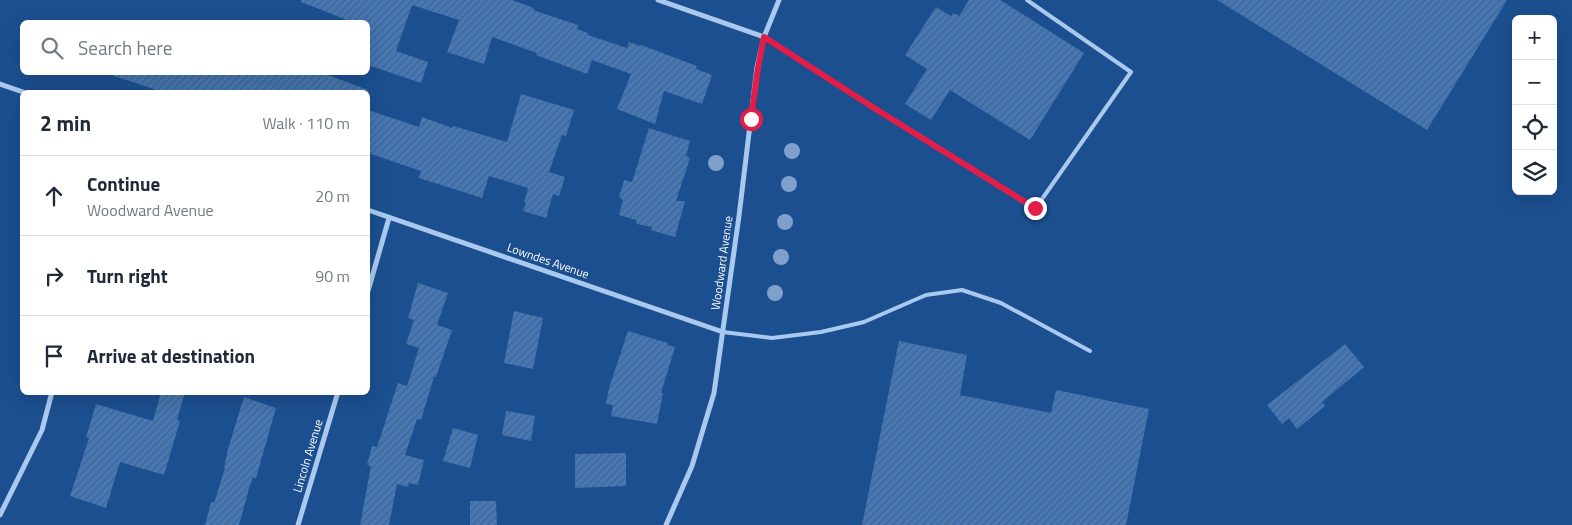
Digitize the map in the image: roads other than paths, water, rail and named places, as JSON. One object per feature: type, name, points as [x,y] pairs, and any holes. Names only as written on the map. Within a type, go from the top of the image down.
[{"type":"street","points":[[658,0],[764,37]]},
{"type":"street","name":"Woodward Avenue","points":[[666,525],[692,466],[714,393],[758,68],[764,37],[779,0]]},
{"type":"street","points":[[0,84],[20,91]]},
{"type":"street","name":"Lowndes Avenue","points":[[370,211],[723,332]]},
{"type":"street","points":[[370,284],[389,218]]},
{"type":"street","points":[[0,515],[42,430],[51,395]]},
{"type":"street","name":"Lincoln Avenue","points":[[298,525],[337,395]]},
{"type":"lane","points":[[764,37],[1035,208],[1131,72],[1027,0]]},
{"type":"lane","points":[[723,332],[772,338],[821,332],[864,322],[926,295],[962,290],[1001,303],[1090,351]]}]
